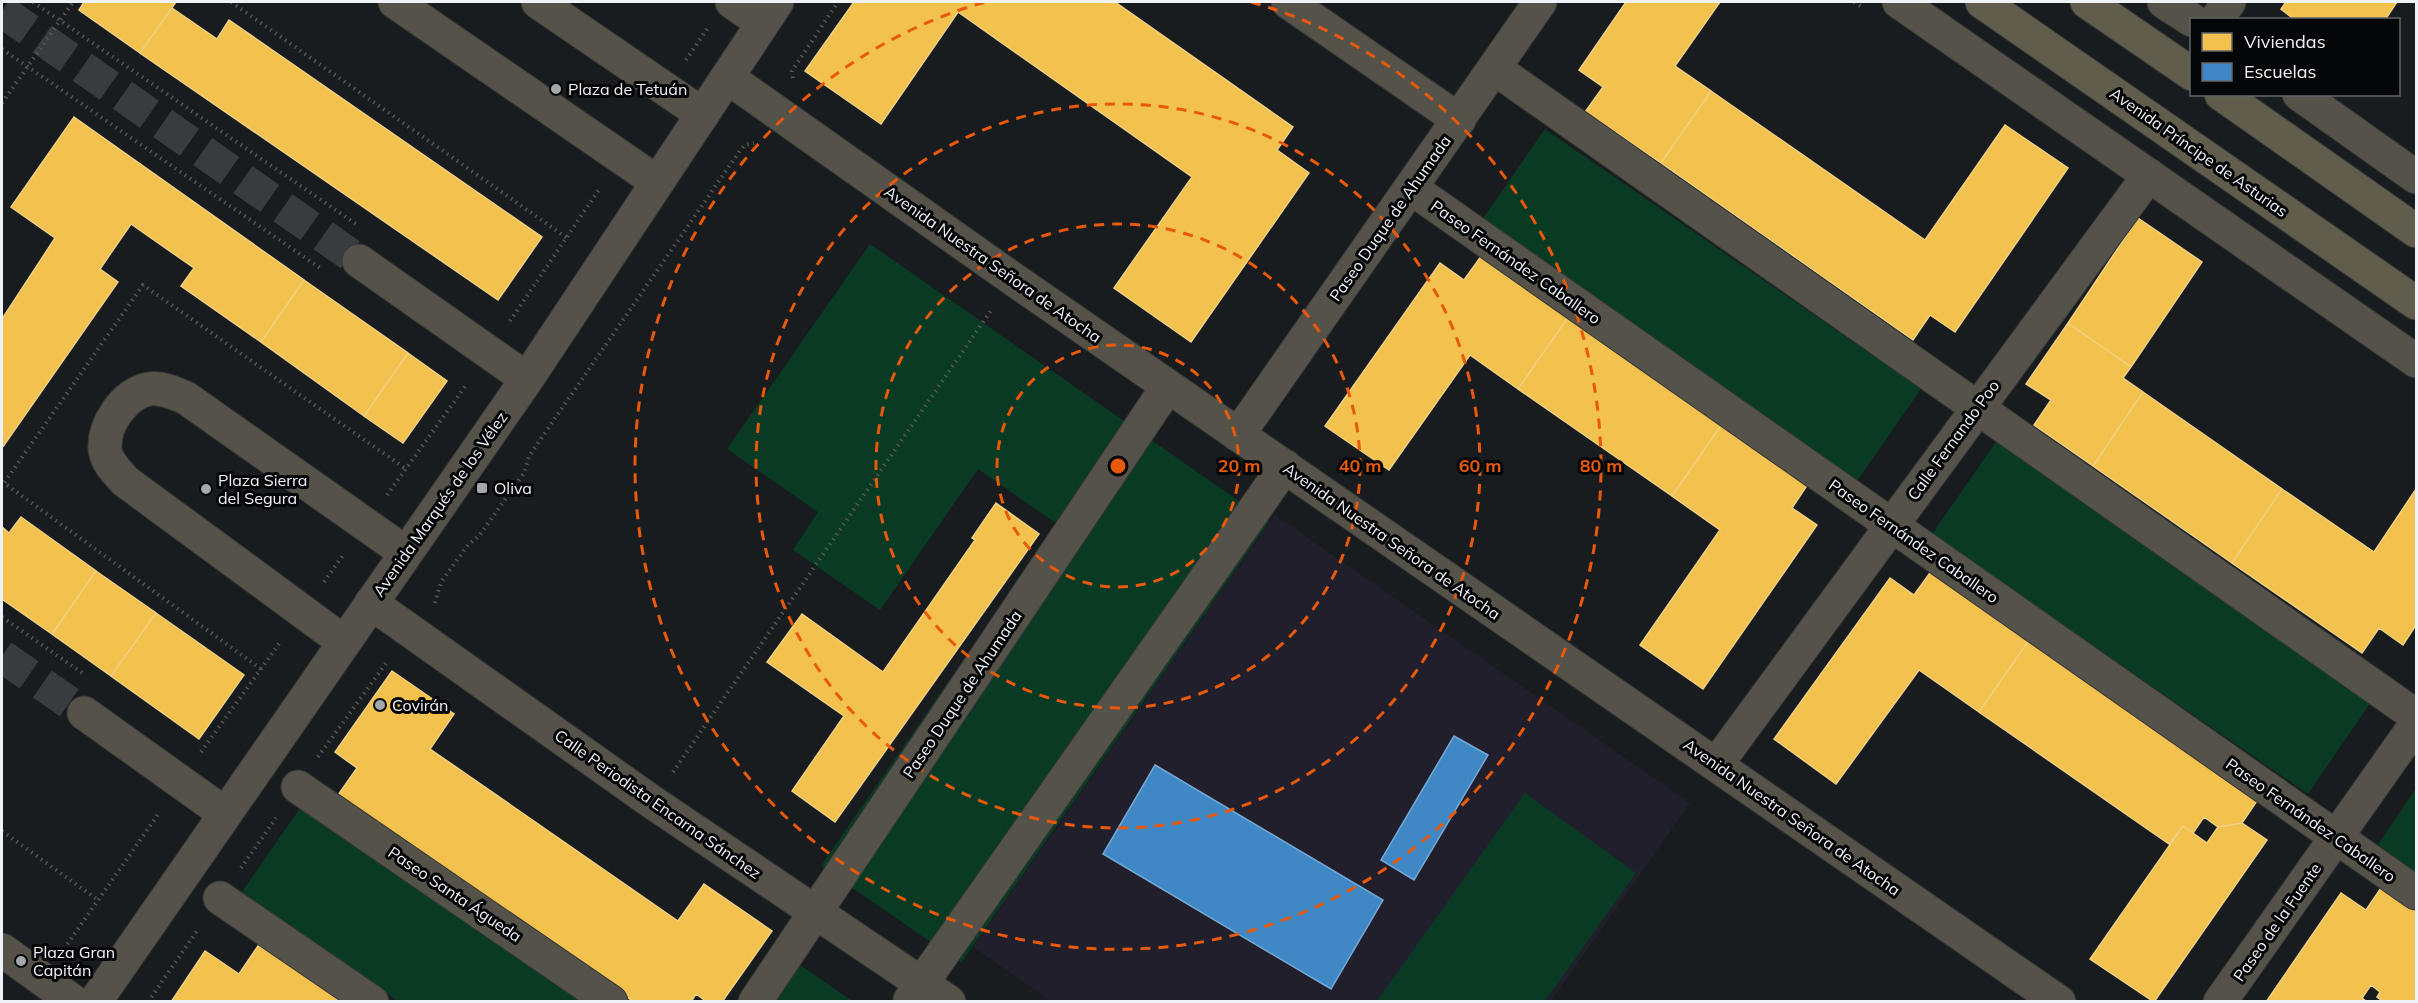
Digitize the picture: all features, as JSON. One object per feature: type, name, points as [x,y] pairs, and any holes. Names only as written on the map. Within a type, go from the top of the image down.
[{"type":"main road","name":"Avenida Príncipe de Asturias","points":[[1982,2],[2416,303]]},
{"type":"main road","points":[[2087,2],[2190,73]]},
{"type":"main road","points":[[2224,96],[2416,231]]},
{"type":"street","points":[[395,2],[657,182]]},
{"type":"street","points":[[538,2],[702,114]]},
{"type":"street","points":[[732,2],[770,12]]},
{"type":"street","points":[[1288,2],[1459,120]]},
{"type":"street","name":"Paseo Duque de Ahumada","points":[[1238,435],[1540,2]]},
{"type":"street","points":[[1899,2],[2416,361]]},
{"type":"street","points":[[2164,2],[2190,19]]},
{"type":"street","points":[[2217,18],[2229,2]]},
{"type":"street","name":"Avenida Marqués de los Vélez","points":[[94,1002],[527,379],[770,12]]},
{"type":"street","points":[[1494,68],[2416,716]]},
{"type":"street","name":"Avenida Nuestra Señora de Atocha","points":[[727,77],[1013,279],[2059,1002]]},
{"type":"street","points":[[2301,96],[2416,177]]},
{"type":"street","name":"Calle Fernando Poo","points":[[1716,765],[2148,175]]},
{"type":"street","name":"Paseo Fernández Caballero","points":[[1411,188],[2416,893]]},
{"type":"street","points":[[362,246],[527,379]]},
{"type":"street","name":"Paseo Duque de Ahumada","points":[[755,1002],[1168,386]]},
{"type":"street","points":[[344,642],[125,481],[111,467],[105,451],[107,431],[118,411],[132,396],[150,389],[168,390],[186,398],[406,553]]},
{"type":"street","points":[[916,992],[1285,466]]},
{"type":"street","name":"Calle Periodista Encarna Sánchez","points":[[370,603],[652,802],[816,912],[916,992],[949,1002]]},
{"type":"street","points":[[84,713],[224,813]]},
{"type":"street","name":"Paseo de la Fuente","points":[[2220,1002],[2416,724]]},
{"type":"street","name":"Paseo Santa Águeda","points":[[298,787],[611,1002]]},
{"type":"street","points":[[220,898],[372,1002]]},
{"type":"street","points":[[2,950],[74,1002]]},
{"type":"path","points":[[33,2],[362,246]]},
{"type":"path","points":[[2,103],[73,2]]},
{"type":"path","points":[[231,2],[567,238]]},
{"type":"path","points":[[148,1002],[384,663],[395,658],[436,601],[441,582],[468,545],[479,536],[518,482],[529,456],[740,152],[750,142],[767,148],[804,94],[793,78],[792,71],[838,2]]},
{"type":"path","points":[[666,90],[709,26]]},
{"type":"path","points":[[506,328],[621,157]]},
{"type":"path","points":[[652,802],[1013,279]]},
{"type":"path","points":[[261,669],[4,483],[143,285],[406,469]]},
{"type":"path","points":[[2,831],[99,900]]},
{"type":"shaded area","points":[[1275,515],[1690,803],[1551,1001],[1051,1001],[973,947]]},
{"type":"green space","points":[[1545,129],[1921,389],[1857,481],[1482,220]]},
{"type":"green space","points":[[870,244],[1269,522],[961,963],[821,866],[1057,524],[978,469],[880,610],[793,550],[818,512],[727,449]]},
{"type":"green space","points":[[1996,442],[2371,702],[2308,794],[1932,534]]},
{"type":"green space","points":[[2416,788],[2416,872],[2378,845]]},
{"type":"green space","points":[[1525,793],[1636,873],[1545,1001],[1377,1001]]},
{"type":"green space","points":[[301,807],[584,1001],[398,1001],[241,893]]},
{"type":"green space","points":[[793,960],[852,1001],[765,1002]]},
{"type":"building: Viviendas","points":[[84,2],[176,2],[140,53],[79,10]]},
{"type":"building: Viviendas","points":[[854,2],[1115,2],[1293,127],[1277,150],[1309,173],[1191,342],[1114,288],[1192,177],[958,12],[881,124],[805,71]]},
{"type":"building: Viviendas","points":[[1626,2],[1720,2],[1675,66],[1711,91],[1661,163],[1585,112],[1603,87],[1579,70]]},
{"type":"building: Viviendas","points":[[2286,2],[2397,2],[2386,18],[2292,18],[2281,9]]},
{"type":"building: Viviendas","points":[[172,8],[217,39],[229,20],[542,237],[498,300],[140,53]]},
{"type":"building: Viviendas","points":[[1711,91],[1925,240],[2005,125],[2068,168],[1955,332],[1930,315],[1913,340],[1661,163]]},
{"type":"building: Viviendas","points":[[74,117],[304,280],[261,342],[181,286],[194,268],[131,224],[100,269],[118,282],[2,448],[2,319],[55,238],[11,207]]},
{"type":"building: Viviendas","points":[[2138,218],[2202,262],[2131,367],[2068,323]]},
{"type":"building: Viviendas","points":[[1482,255],[1569,316],[1518,389],[1470,355],[1389,470],[1325,426],[1440,263],[1464,280]]},
{"type":"building: Viviendas","points":[[304,280],[408,353],[364,416],[261,342]]},
{"type":"building: Viviendas","points":[[1569,316],[1722,424],[1672,496],[1518,389]]},
{"type":"building: Viviendas","points":[[2068,323],[2131,367],[2123,378],[2143,392],[2093,466],[2034,425],[2051,400],[2026,384]]},
{"type":"building: Viviendas","points":[[408,353],[447,381],[403,443],[364,416]]},
{"type":"building: Viviendas","points":[[2143,392],[2282,489],[2232,563],[2093,466]]},
{"type":"building: Viviendas","points":[[1722,424],[1808,484],[1792,508],[1817,525],[1703,689],[1640,645],[1720,530],[1672,496]]},
{"type":"building: Viviendas","points":[[2282,489],[2374,552],[2416,489],[2416,625],[2403,645],[2379,628],[2362,653],[2232,563]]},
{"type":"building: Viviendas","points":[[996,503],[1039,534],[835,822],[792,791],[844,716],[767,662],[802,614],[883,672],[975,540],[972,538]]},
{"type":"building: Viviendas","points":[[21,517],[96,571],[52,634],[2,599],[2,527],[9,533]]},
{"type":"building: Viviendas","points":[[1932,570],[2030,639],[1979,712],[1919,670],[1836,784],[1774,739],[1890,578],[1914,595]]},
{"type":"building: Viviendas","points":[[96,571],[156,613],[111,676],[52,634]]},
{"type":"building: Viviendas","points":[[156,613],[244,675],[199,739],[111,676]]},
{"type":"building: Viviendas","points":[[2030,639],[2259,798],[2242,823],[2218,827],[2204,817],[2193,833],[2183,826],[2169,844],[1979,712]]},
{"type":"building: Viviendas","points":[[392,671],[454,714],[430,749],[678,921],[704,884],[772,931],[722,1002],[707,1002],[696,994],[691,1002],[634,1002],[338,795],[357,768],[335,752]]},
{"type":"building: Viviendas","points":[[2242,823],[2267,840],[2154,1002],[2090,959],[2183,826],[2207,843],[2218,827]]},
{"type":"building: Viviendas","points":[[2383,885],[2416,908],[2416,1002],[2384,1002],[2377,997],[2380,992],[2371,985],[2362,998],[2367,1002],[2266,1002],[2341,893],[2366,910]]},
{"type":"building: Viviendas","points":[[262,940],[353,1002],[171,1002],[205,951],[239,974]]},
{"type":"building: Escuelas","points":[[1454,736],[1488,755],[1414,880],[1381,860]]},
{"type":"building: Escuelas","points":[[1155,765],[1383,900],[1331,989],[1103,854]]},
{"type":"tunnel","points":[[2,11],[359,261]]},
{"type":"tunnel","points":[[2,656],[84,713]]},
{"type":"place","name":"Plaza de Tetuán","points":[[556,89]]},
{"type":"place","name":"Oliva","points":[[482,488]]},
{"type":"place","name":"Plaza Sierra del Segura","points":[[206,489]]},
{"type":"place","name":"Covirán","points":[[380,705]]},
{"type":"place","name":"Plaza Gran Capitán","points":[[21,961]]}]
